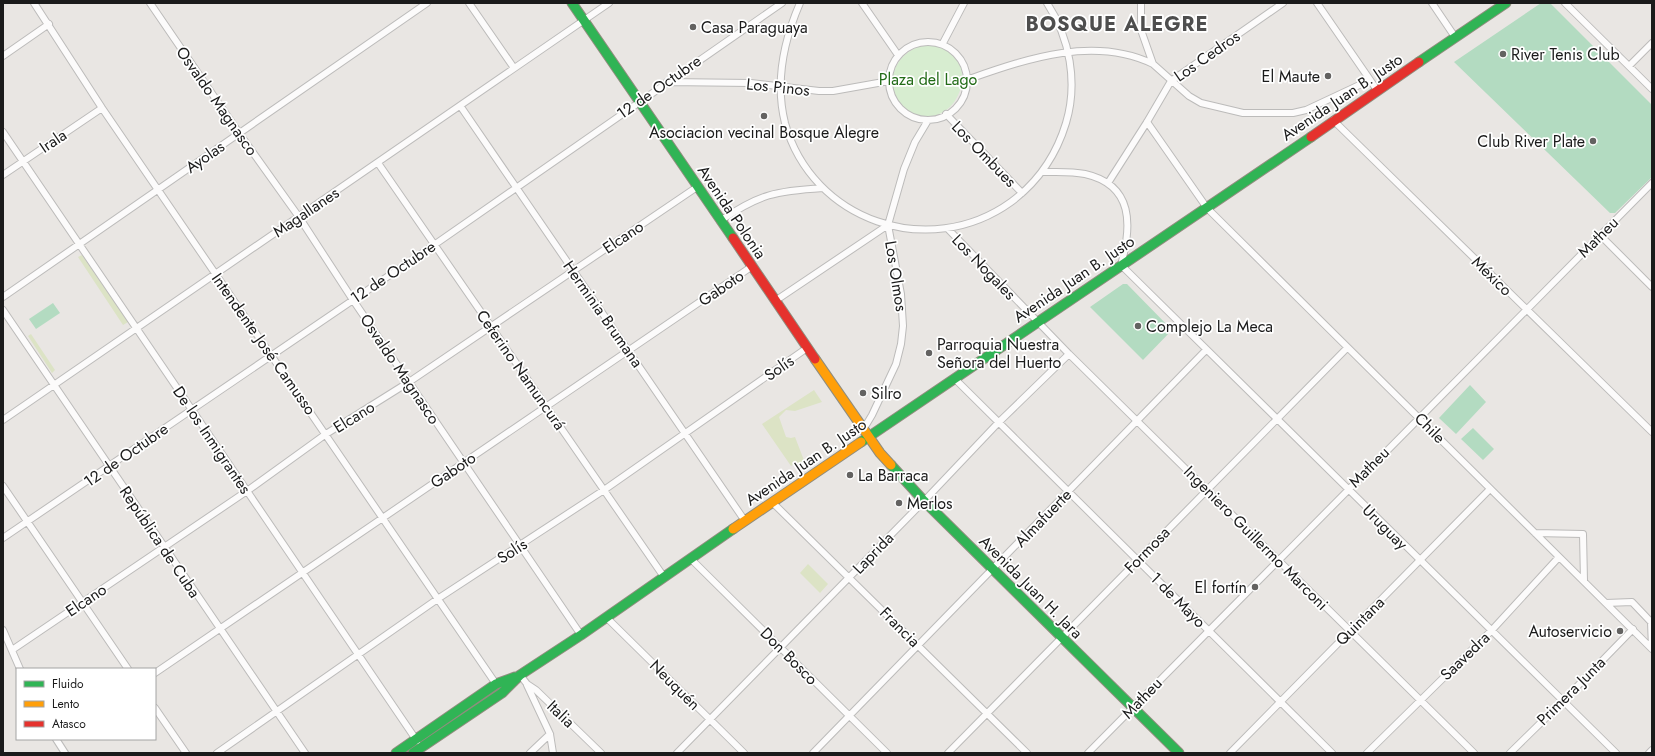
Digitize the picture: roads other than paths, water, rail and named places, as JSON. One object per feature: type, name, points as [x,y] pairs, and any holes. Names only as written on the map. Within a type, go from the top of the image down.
[{"type":"main road","name":"Avenida Polonia","points":[[572,3],[866,434]]},
{"type":"main road","name":"Avenida Juan B. Justo","points":[[413,753],[502,693],[520,675],[582,635],[772,502],[866,434],[955,379],[1506,3]]},
{"type":"main road","name":"Avenida Juan H. Jara","points":[[866,434],[880,453],[924,501],[992,570],[1179,753]]},
{"type":"main road","name":"Avenida Juan B. Justo","points":[[396,753],[496,684],[520,675]]},
{"type":"street","name":"Intendente José Camusso","points":[[34,3],[102,108],[270,355],[383,516],[496,684]]},
{"type":"street","name":"Osvaldo Magnasco","points":[[150,3],[238,133],[299,217],[352,300],[582,635]]},
{"type":"street","points":[[469,3],[514,68]]},
{"type":"street","name":"Magallanes","points":[[3,420],[215,273],[460,107],[609,3]]},
{"type":"street","name":"12 de Octubre","points":[[3,538],[270,355],[434,245],[782,3]]},
{"type":"street","points":[[800,3],[786,43],[780,87],[786,124],[800,158],[823,188],[842,204],[865,217],[888,225],[918,230],[948,229],[986,217],[999,210],[1022,194],[1042,172],[1056,149],[1068,117],[1071,97],[1069,51],[1055,16],[1046,3]]},
{"type":"street","points":[[862,3],[898,55]]},
{"type":"street","points":[[943,43],[964,3]]},
{"type":"street","points":[[1141,3],[1141,30],[1153,64],[1170,81],[1189,96],[1201,103],[1227,110],[1257,114],[1293,113],[1306,110],[1370,80]]},
{"type":"street","name":"Los Cedros","points":[[1108,183],[1148,122],[1170,81],[1283,3]]},
{"type":"street","points":[[1318,3],[1377,90]]},
{"type":"street","points":[[1432,3],[1455,37]]},
{"type":"street","points":[[1565,3],[1652,89]]},
{"type":"street","name":"Ayolas","points":[[3,297],[159,190],[238,133],[424,4]]},
{"type":"street","points":[[3,56],[49,24]]},
{"type":"street","points":[[931,41],[943,43],[955,51],[965,67],[967,78],[966,88],[962,99],[955,107],[938,119],[927,122],[908,116],[897,108],[893,101],[889,81],[892,66],[898,55],[918,42],[931,41]]},
{"type":"street","points":[[1629,66],[1652,44]]},
{"type":"street","points":[[967,78],[972,78],[1031,59],[1069,51],[1119,54],[1153,64]]},
{"type":"street","name":"Los Pinos","points":[[667,82],[751,83],[833,91],[889,81]]},
{"type":"street","name":"Herminia Brumana","points":[[460,107],[745,521]]},
{"type":"street","name":"Irala","points":[[3,175],[102,108]]},
{"type":"street","name":"Los Ombues","points":[[946,114],[1022,194]]},
{"type":"street","name":"México","points":[[1333,120],[1652,432]]},
{"type":"street","name":"Los Olmos","points":[[866,434],[872,415],[896,364],[904,326],[901,294],[888,225],[904,169],[915,142],[927,122]]},
{"type":"street","name":"Chile","points":[[1148,122],[1207,208],[1652,649]]},
{"type":"street","name":"De los Inmigrantes","points":[[3,132],[422,747]]},
{"type":"street","name":"Ceferino Namuncurá","points":[[378,163],[664,577]]},
{"type":"street","points":[[1042,172],[1085,174],[1108,183],[1120,196],[1127,212],[1129,232],[1121,265]]},
{"type":"street","name":"Matheu","points":[[1088,753],[1347,489],[1652,182]]},
{"type":"street","name":"Elcano","points":[[12,650],[247,491],[326,434],[409,382],[697,187]]},
{"type":"street","points":[[720,221],[744,205],[765,196],[788,190],[823,188]]},
{"type":"street","points":[[775,301],[888,225]]},
{"type":"street","name":"Los Nogales","points":[[948,229],[1038,322]]},
{"type":"street","points":[[1600,235],[1652,287]]},
{"type":"street","name":"Uruguay","points":[[1121,265],[1419,561],[1492,630],[1562,702],[1616,753]]},
{"type":"street","name":"Gaboto","points":[[156,673],[383,516],[464,463],[752,267]]},
{"type":"street","name":"República de Cuba","points":[[3,310],[305,753]]},
{"type":"street","name":"Ingeniero Guillermo Marconi","points":[[1038,322],[1474,753]]},
{"type":"street","name":"Solís","points":[[217,753],[277,713],[439,598],[521,546],[604,490],[807,348]]},
{"type":"street","name":"Formosa","points":[[948,753],[1347,348]]},
{"type":"street","name":"Almafuerte","points":[[813,753],[1206,350]]},
{"type":"street","name":"Laprida","points":[[677,753],[924,501],[998,422],[1069,354]]},
{"type":"street","name":"1 de Mayo","points":[[955,379],[1332,753]]},
{"type":"street","points":[[3,486],[127,668]]},
{"type":"street","name":"Quintana","points":[[1230,753],[1490,489]]},
{"type":"street","name":"Francia","points":[[772,502],[1027,753]]},
{"type":"street","points":[[1536,533],[1583,534],[1584,581]]},
{"type":"street","name":"Saavedra","points":[[1367,753],[1492,630],[1559,557]]},
{"type":"street","name":"Don Bosco","points":[[691,559],[887,753]]},
{"type":"street","points":[[1606,603],[1632,602],[1651,622],[1652,649]]},
{"type":"street","name":"Neuquén","points":[[606,618],[744,753]]},
{"type":"street","name":"Primera Junta","points":[[1510,753],[1562,702],[1632,629]]},
{"type":"street","points":[[3,630],[20,668]]},
{"type":"street","name":"Italia","points":[[520,675],[527,684],[536,690],[601,753]]},
{"type":"street","points":[[527,684],[550,734],[553,753]]},
{"type":"street","points":[[156,709],[186,753]]},
{"type":"street","points":[[530,753],[550,734]]},
{"type":"street","points":[[57,740],[65,753]]},
{"type":"place","name":"Casa Paraguaya","points":[[693,27]]},
{"type":"place","name":"River Tenis Club","points":[[1503,54]]},
{"type":"place","name":"El Maute","points":[[1328,76]]},
{"type":"place","name":"Asociacion vecinal Bosque Alegre","points":[[764,116]]},
{"type":"place","name":"Club River Plate","points":[[1593,141]]},
{"type":"place","name":"Complejo La Meca","points":[[1138,326]]},
{"type":"place","name":"Parroquia Nuestra Señora del Huerto","points":[[929,353]]},
{"type":"place","name":"Silro","points":[[863,393]]},
{"type":"place","name":"La Barraca","points":[[850,475]]},
{"type":"place","name":"Merlos","points":[[899,503]]},
{"type":"place","name":"El fortín","points":[[1255,587]]},
{"type":"place","name":"Autoservicio","points":[[1620,631]]},
{"type":"district","name":"BOSQUE ALEGRE","points":[[1117,24]]},
{"type":"park label","name":"Plaza del Lago","points":[[928,79]]}]
